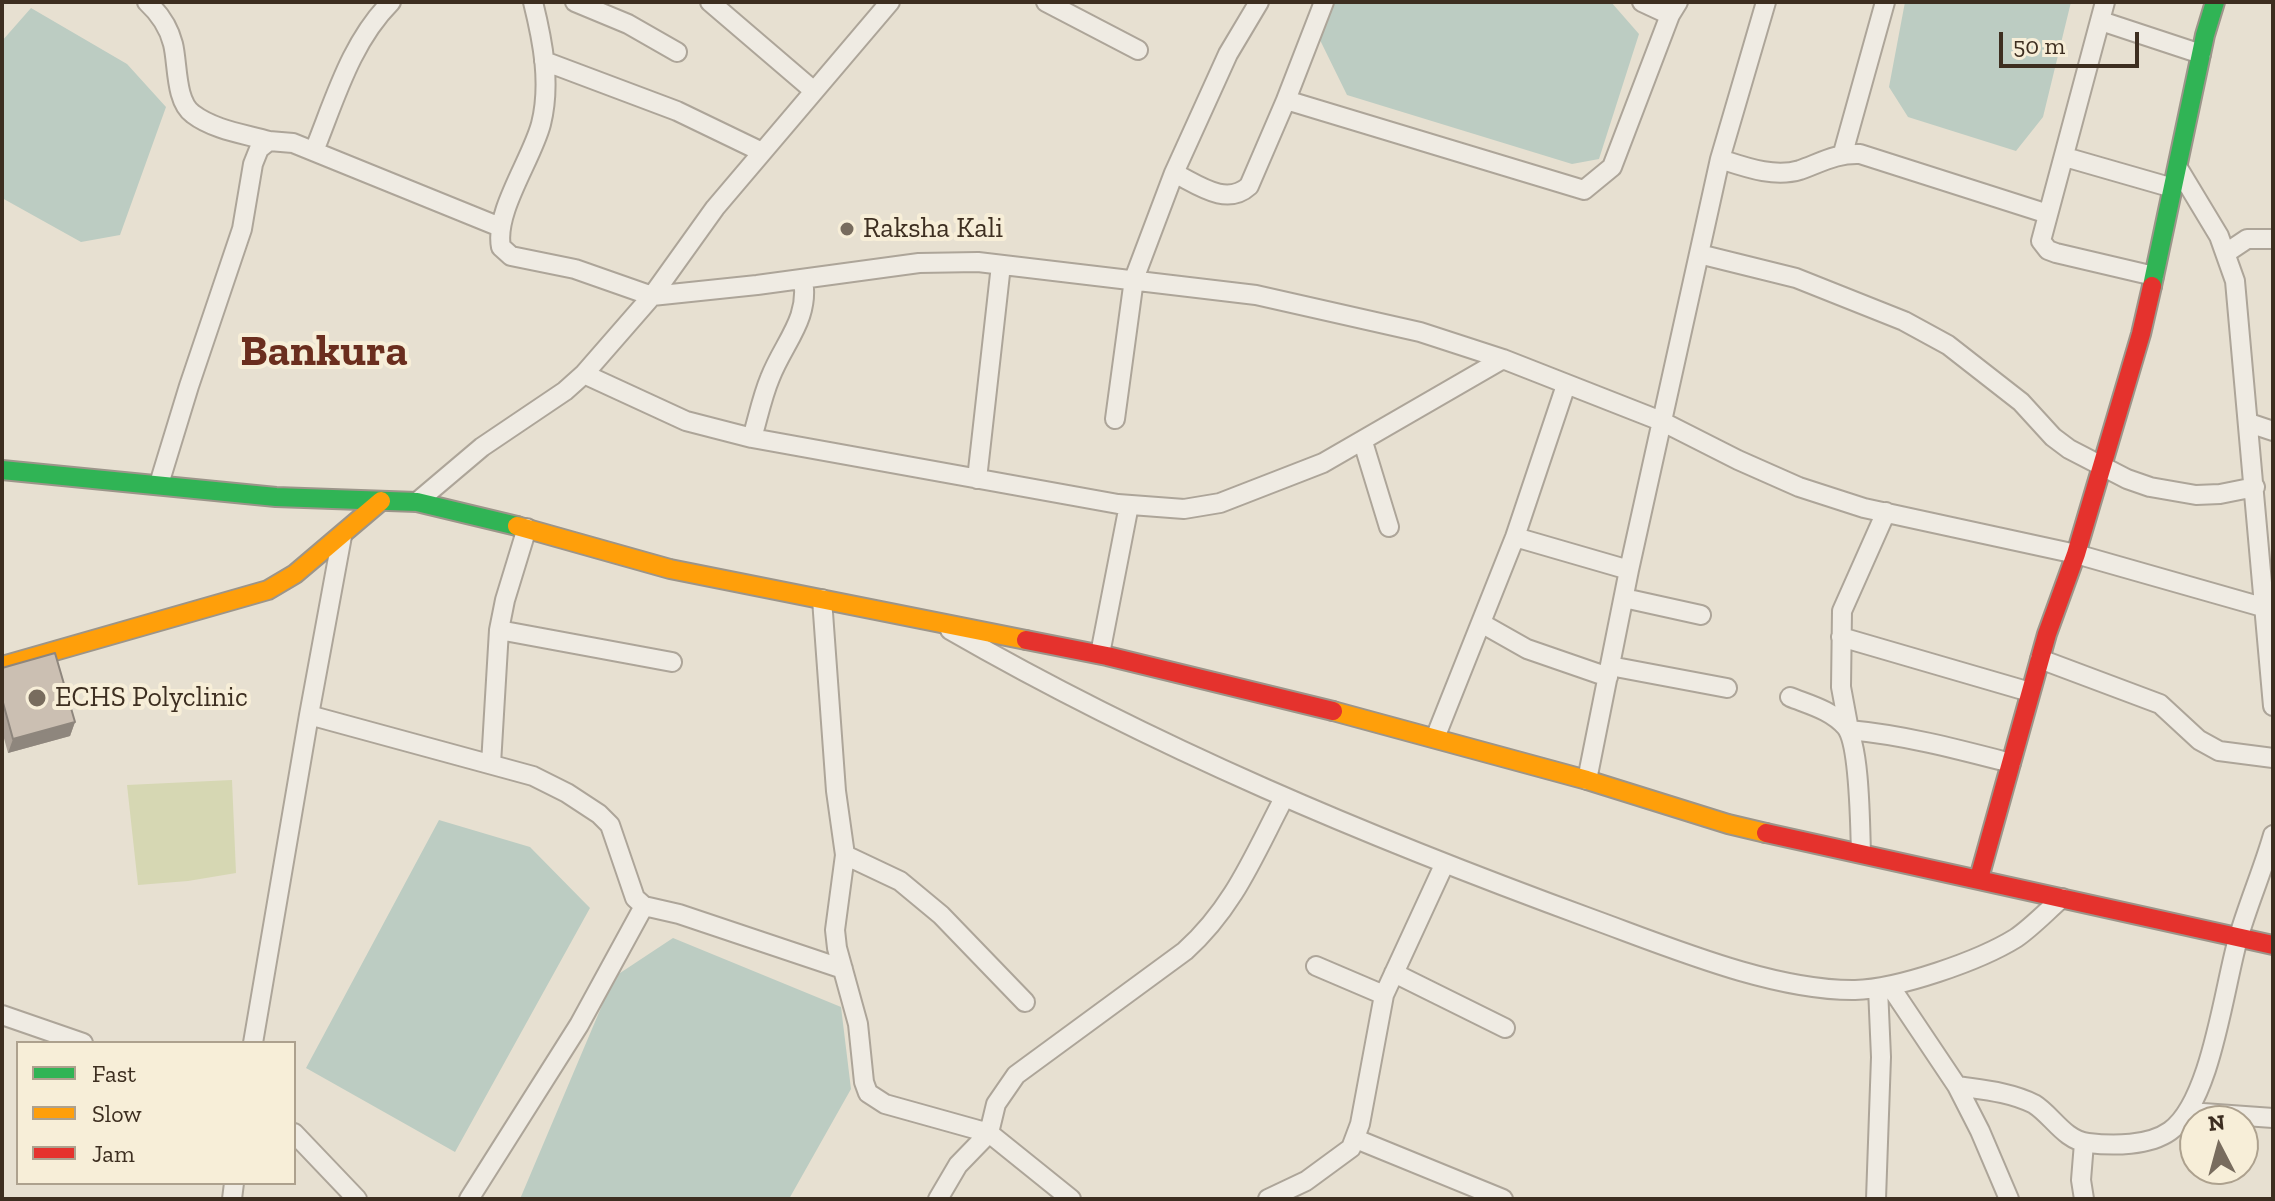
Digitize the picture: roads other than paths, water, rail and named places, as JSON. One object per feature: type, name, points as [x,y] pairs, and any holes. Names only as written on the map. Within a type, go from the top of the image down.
[{"type":"street","points":[[147,2],[167,27],[184,103],[191,113],[220,128],[269,141],[293,143],[500,227]]},
{"type":"street","points":[[314,151],[348,65],[378,15],[391,2]]},
{"type":"street","points":[[533,2],[546,81],[541,125],[500,227],[501,247],[511,256],[575,269],[652,296],[919,263],[1001,265],[1256,295],[1420,332],[1503,359],[1661,421],[1799,487],[1864,508],[2076,554],[2268,609]]},
{"type":"street","points":[[575,2],[628,24],[677,52]]},
{"type":"street","points":[[710,2],[814,91]]},
{"type":"street","points":[[417,502],[482,447],[565,391],[584,374],[652,296],[715,208],[890,2]]},
{"type":"street","points":[[1046,2],[1138,50]]},
{"type":"street","points":[[1115,419],[1134,279],[1174,173],[1228,54],[1259,2]]},
{"type":"street","points":[[1174,173],[1220,195],[1243,192],[1249,186],[1324,2]]},
{"type":"street","points":[[1286,100],[1584,190],[1612,167],[1674,8],[1642,2]]},
{"type":"street","points":[[1587,780],[1629,570],[1720,159],[1766,2]]},
{"type":"street","points":[[1843,153],[1885,2]]},
{"type":"street","points":[[2105,2],[2041,236],[2048,250],[2154,276]]},
{"type":"street","points":[[1979,878],[2030,692],[2076,554],[2141,334],[2215,2]]},
{"type":"street","points":[[2101,21],[2201,54]]},
{"type":"street","points":[[544,61],[677,111],[762,152]]},
{"type":"street","points":[[159,484],[242,229],[253,164],[259,149],[269,141]]},
{"type":"street","points":[[1720,159],[1759,170],[1784,172],[1798,171],[1843,153],[1869,155],[2048,214]]},
{"type":"street","points":[[2065,157],[2173,188]]},
{"type":"street","points":[[2178,168],[2226,253],[2237,298],[2268,609],[2273,706]]},
{"type":"street","points":[[2226,253],[2247,239],[2273,239]]},
{"type":"street","points":[[1699,254],[1796,278],[1914,326],[1948,345],[2021,402],[2053,437],[2100,467],[2150,487],[2174,492],[2220,494],[2255,487]]},
{"type":"street","points":[[977,479],[1001,265]]},
{"type":"street","points":[[752,438],[768,381],[805,303],[803,279]]},
{"type":"street","points":[[584,374],[686,421],[752,438],[1129,505],[1184,509],[1220,503],[1323,463],[1503,359]]},
{"type":"street","points":[[1435,738],[1515,537],[1566,385]]},
{"type":"street","points":[[2249,423],[2273,431]]},
{"type":"street","points":[[1363,442],[1389,527]]},
{"type":"street","points":[[2,470],[276,497],[417,502],[527,528],[670,569],[1100,654],[1285,698],[1587,780],[1728,824],[2273,945]]},
{"type":"street","points":[[2,666],[268,590],[295,574],[381,501]]},
{"type":"street","points":[[1100,654],[1129,505]]},
{"type":"street","points":[[1861,853],[1856,766],[1841,687],[1842,611],[1886,512]]},
{"type":"street","points":[[491,764],[499,630],[527,528]]},
{"type":"street","points":[[253,1041],[342,536]]},
{"type":"street","points":[[1515,537],[1629,570]]},
{"type":"street","points":[[1624,598],[1701,615]]},
{"type":"street","points":[[822,599],[836,791],[845,855],[835,930],[858,1024],[868,1093],[885,1104],[989,1133],[1071,1199]]},
{"type":"street","points":[[933,620],[1033,678],[1135,730],[1284,798],[1444,865],[1629,932],[1754,973],[1829,989],[1884,987],[1962,962],[2006,943],[2062,898]]},
{"type":"street","points":[[1481,623],[1527,649],[1609,672],[1727,688]]},
{"type":"street","points":[[499,630],[672,662]]},
{"type":"street","points":[[1841,637],[2030,692]]},
{"type":"street","points":[[2040,659],[2160,704],[2199,740],[2219,751],[2273,758]]},
{"type":"street","points":[[1790,697],[1828,712],[1849,730],[1885,733],[2011,763]]},
{"type":"street","points":[[309,715],[533,776],[599,814],[610,825],[635,898],[644,906],[679,914],[843,969]]},
{"type":"street","points":[[938,1199],[958,1165],[989,1133],[996,1104],[1016,1075],[1185,951],[1209,929],[1229,904],[1284,798]]},
{"type":"street","points":[[2192,1105],[2203,1080],[2238,937],[2273,835]]},
{"type":"street","points":[[845,855],[900,881],[941,915],[1025,1002]]},
{"type":"street","points":[[1282,1196],[1343,1156],[1356,1139],[1384,995],[1444,865]]},
{"type":"street","points":[[469,1199],[579,1025],[644,906]]},
{"type":"street","points":[[1316,966],[1384,995]]},
{"type":"street","points":[[1394,973],[1505,1028]]},
{"type":"street","points":[[1884,987],[1957,1086],[2009,1199]]},
{"type":"street","points":[[1876,1199],[1884,987]]},
{"type":"street","points":[[2,1015],[77,1041]]},
{"type":"street","points":[[1957,1086],[2018,1097],[2038,1106],[2056,1125],[2084,1143],[2156,1139],[2179,1123]]},
{"type":"street","points":[[296,1135],[357,1199]]},
{"type":"street","points":[[1356,1139],[1470,1193],[1503,1199]]},
{"type":"street","points":[[2084,1143],[2081,1180],[2084,1199]]},
{"type":"place","name":"Raksha Kali","points":[[847,229]]},
{"type":"place","name":"ECHS Polyclinic","points":[[37,698]]},
{"type":"district","name":"Bankura","points":[[324,352]]}]
